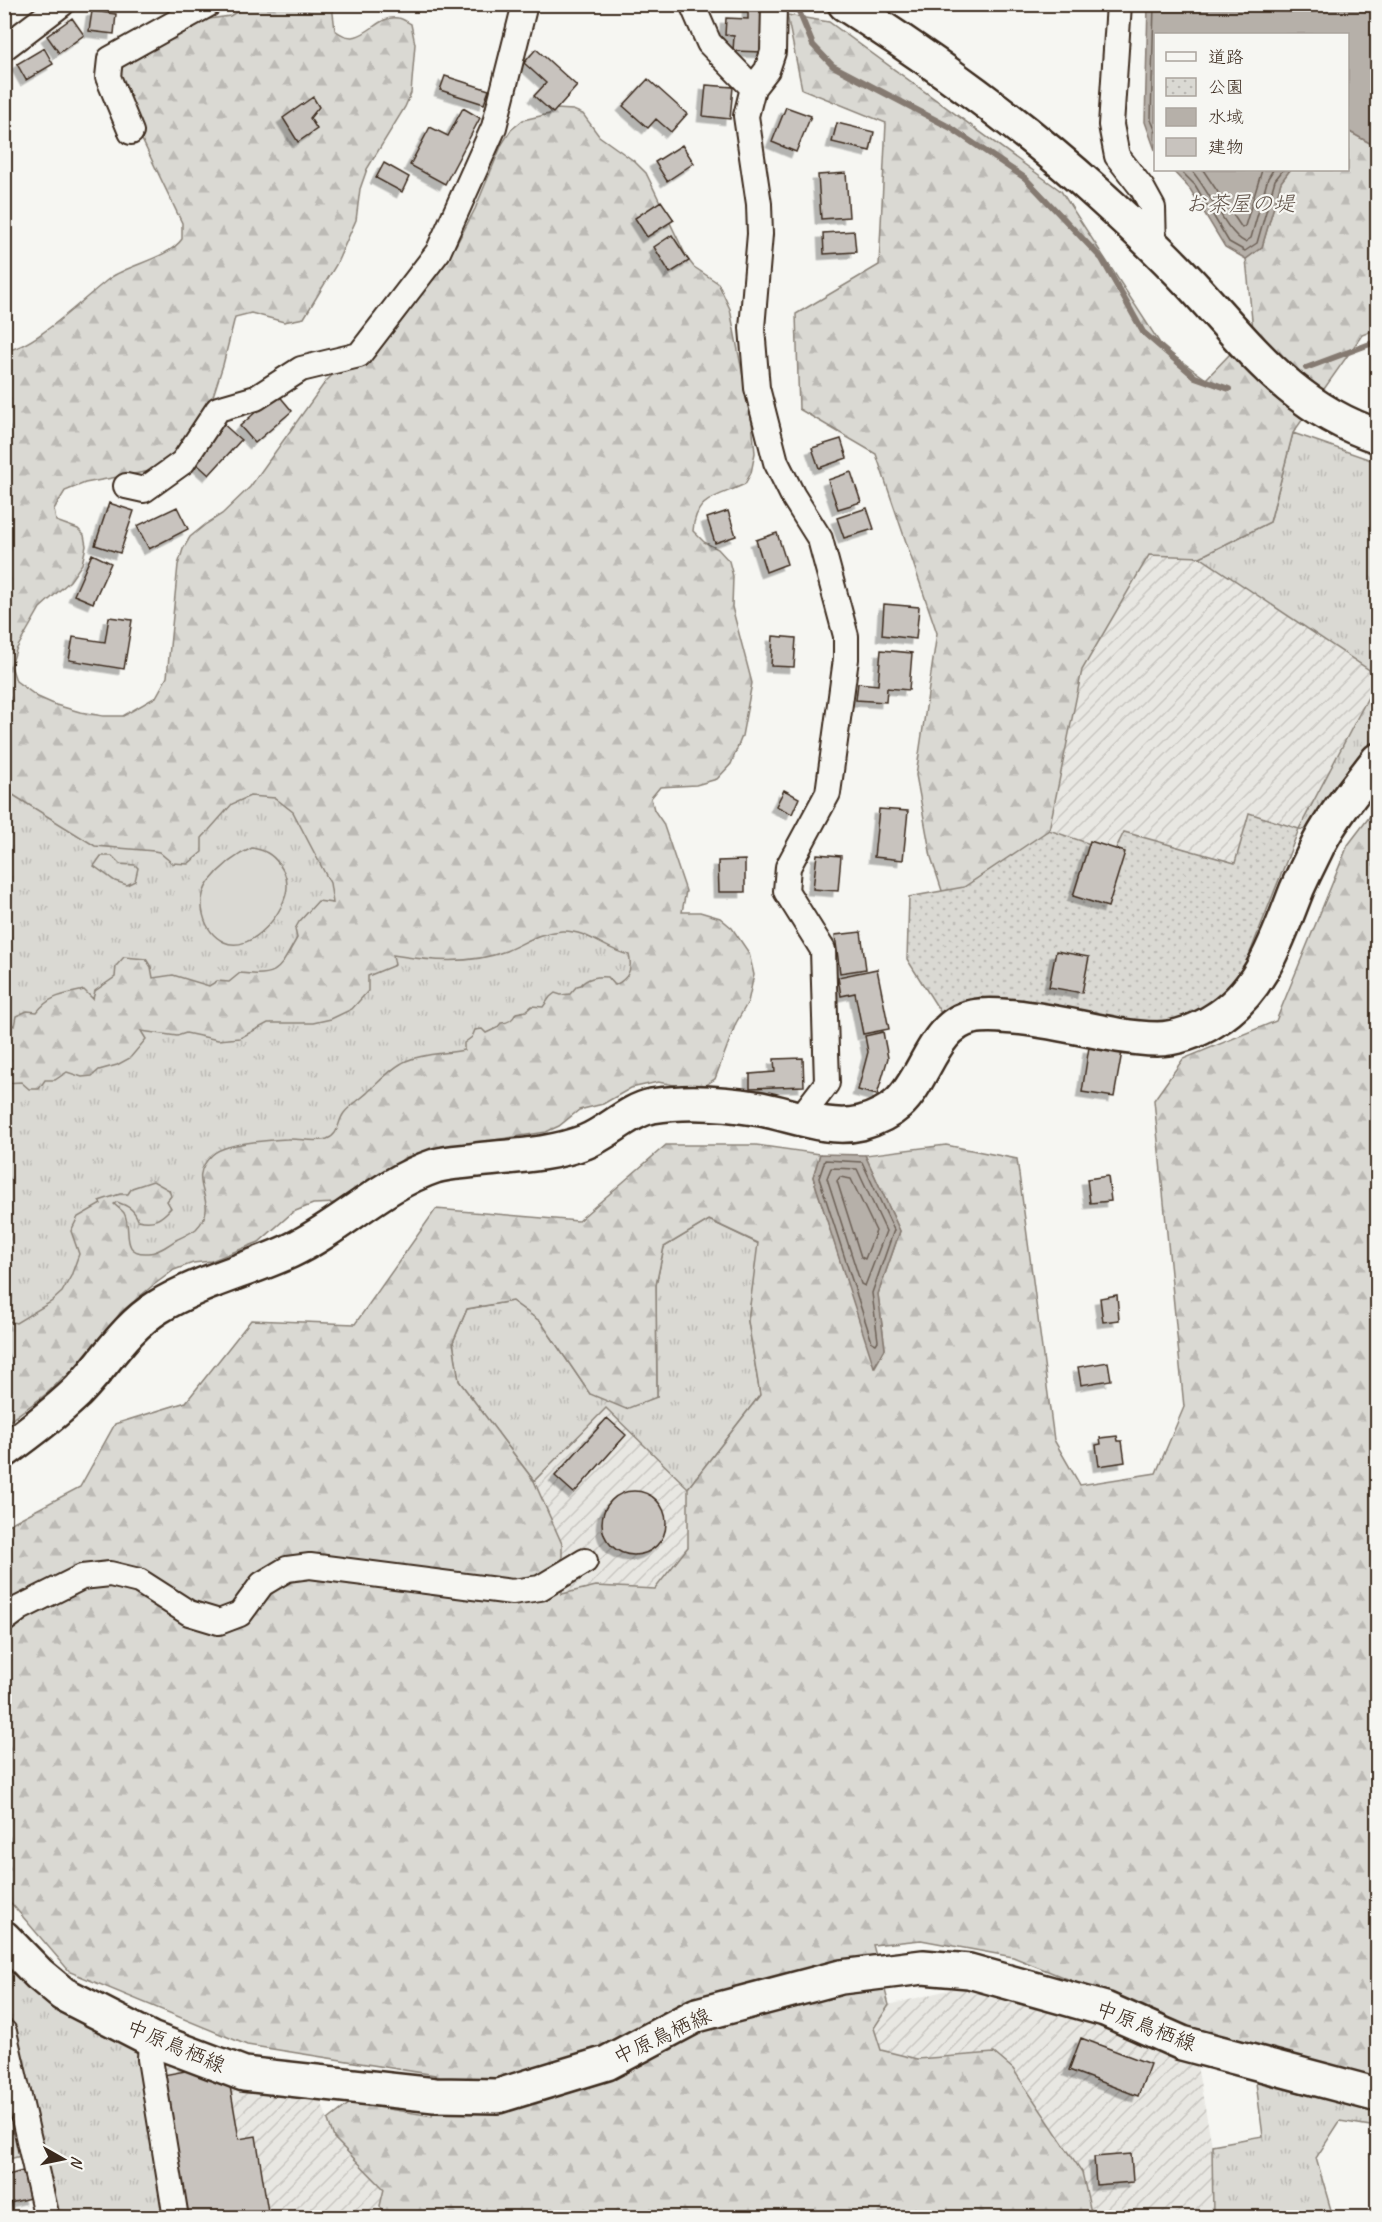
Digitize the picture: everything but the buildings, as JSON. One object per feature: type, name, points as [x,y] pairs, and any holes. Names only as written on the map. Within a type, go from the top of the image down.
[{"type":"street","points":[[4,48],[62,4]]},
{"type":"street","points":[[131,132],[108,77],[110,60],[209,4]]},
{"type":"street","points":[[126,486],[144,490],[183,462],[218,409],[256,398],[301,369],[359,355],[438,252],[494,126],[525,4]]},
{"type":"street","points":[[692,4],[709,43],[753,88]]},
{"type":"street","points":[[774,4],[773,52],[767,70],[753,88],[746,116],[759,204],[760,234],[752,328],[757,388],[776,462],[793,496],[820,539],[846,636],[846,659],[828,793],[788,867],[786,891],[823,950],[827,1083],[801,1118]]},
{"type":"street","points":[[845,4],[934,63],[1039,143],[1099,194],[1154,247],[1249,349],[1289,388],[1324,412],[1377,436]]},
{"type":"street","points":[[1119,4],[1111,125],[1117,156],[1142,188],[1153,208],[1154,247]]},
{"type":"street","points":[[4,1451],[46,1420],[78,1391],[133,1327],[156,1308],[180,1295],[292,1250],[334,1225],[398,1181],[440,1164],[543,1153],[586,1141],[648,1107],[698,1102],[758,1108],[825,1123],[856,1125],[878,1118],[899,1103],[915,1083],[952,1025],[970,1017],[992,1015],[1032,1019],[1161,1039],[1187,1033],[1211,1023],[1233,1007],[1250,990],[1263,970],[1300,881],[1322,837],[1377,760]]},
{"type":"street","points":[[4,1620],[20,1608],[82,1577],[110,1574],[140,1581],[189,1613],[219,1622],[240,1614],[262,1584],[287,1569],[310,1566],[512,1592],[540,1588],[585,1561]]},
{"type":"street","name":"中原鳥栖線","points":[[4,1938],[39,1974],[63,1994],[151,2039],[244,2074],[435,2095],[498,2096],[606,2063],[697,2015],[841,1977],[923,1966],[969,1971],[1105,2009],[1182,2043],[1377,2095]]},
{"type":"street","points":[[4,2032],[47,2217]]},
{"type":"street","points":[[151,2039],[150,2059],[176,2217]]},
{"type":"shaded area","points":[[1149,555],[1200,557],[1377,675],[1377,680],[1299,829],[1249,813],[1235,863],[1124,832],[1115,852],[1049,830],[1082,670]]},
{"type":"shaded area","points":[[606,1407],[688,1488],[688,1547],[655,1589],[596,1586],[562,1594],[562,1544],[534,1481]]},
{"type":"shaded area","points":[[960,1987],[1043,2001],[1196,2061],[1212,2145],[1213,2217],[1092,2217],[1082,2172],[1013,2069],[994,2053],[917,2059],[881,2050],[874,2028],[889,2005]]},
{"type":"shaded area","points":[[157,2057],[319,2095],[334,2138],[385,2189],[380,2206],[359,2217],[181,2217]]},
{"type":"green space","points":[[243,5],[332,5],[335,30],[344,36],[353,37],[390,18],[404,20],[411,24],[415,44],[411,93],[405,107],[367,169],[360,189],[356,220],[336,265],[304,318],[284,322],[251,313],[235,317],[207,415],[184,450],[150,471],[85,483],[65,491],[54,509],[56,521],[78,529],[84,535],[86,546],[82,564],[70,581],[40,608],[16,650],[11,666],[16,681],[38,697],[56,705],[103,716],[123,716],[156,697],[167,677],[178,565],[190,537],[222,514],[250,487],[326,381],[372,338],[456,245],[475,209],[502,144],[511,130],[523,120],[549,114],[556,109],[573,110],[583,114],[599,136],[634,161],[646,173],[687,258],[694,267],[718,283],[730,309],[752,423],[755,453],[751,473],[745,484],[703,504],[695,519],[693,531],[704,542],[718,549],[729,561],[733,576],[732,607],[752,683],[742,736],[731,764],[717,779],[696,785],[660,787],[651,798],[654,810],[663,823],[686,891],[682,912],[700,912],[720,918],[732,928],[749,953],[754,975],[748,1002],[736,1023],[715,1079],[704,1086],[690,1088],[658,1082],[631,1088],[603,1104],[579,1110],[559,1126],[546,1132],[425,1151],[404,1158],[394,1167],[337,1203],[313,1204],[293,1212],[259,1242],[211,1261],[193,1263],[174,1270],[120,1313],[77,1377],[63,1377],[42,1397],[5,1425],[5,1320],[16,1323],[51,1302],[62,1292],[79,1254],[71,1231],[78,1217],[101,1204],[99,1201],[120,1194],[128,1194],[132,1188],[153,1181],[169,1190],[171,1196],[167,1201],[171,1208],[153,1221],[138,1220],[135,1213],[127,1207],[117,1202],[114,1204],[124,1213],[128,1240],[133,1250],[139,1253],[152,1253],[159,1250],[196,1229],[203,1219],[206,1210],[201,1174],[204,1165],[218,1151],[259,1141],[327,1139],[338,1128],[346,1110],[401,1064],[420,1056],[464,1050],[464,1043],[472,1037],[475,1030],[482,1029],[486,1033],[497,1028],[501,1023],[510,1021],[516,1013],[526,1011],[532,1006],[543,1007],[555,993],[570,994],[577,986],[589,979],[608,977],[615,985],[626,977],[630,970],[629,955],[580,934],[562,931],[533,938],[506,951],[464,960],[421,959],[393,955],[395,965],[368,976],[368,991],[352,1009],[331,1019],[313,1023],[268,1023],[240,1038],[218,1040],[186,1033],[177,1036],[141,1031],[146,1039],[130,1058],[117,1065],[99,1070],[92,1076],[82,1077],[67,1072],[55,1080],[45,1080],[39,1089],[29,1089],[21,1082],[5,1083],[5,1020],[14,1026],[16,1016],[27,1011],[37,1012],[52,999],[70,993],[84,990],[93,999],[95,991],[115,977],[116,966],[124,957],[146,959],[151,967],[153,978],[173,975],[209,986],[217,981],[229,982],[240,973],[271,972],[282,964],[297,938],[295,929],[299,922],[318,901],[333,903],[330,883],[293,812],[275,798],[250,796],[232,804],[202,838],[202,852],[188,864],[172,863],[159,852],[154,851],[95,846],[5,790],[5,350],[29,342],[59,321],[110,278],[159,256],[176,246],[182,239],[182,223],[136,127],[119,71],[124,64],[202,20],[230,16],[240,10]]},
{"type":"green space","points":[[787,15],[829,22],[1061,191],[1163,348],[1206,379],[1253,330],[1246,259],[1262,247],[1281,182],[1289,171],[1349,171],[1349,132],[1377,147],[1377,329],[1362,335],[1293,433],[1270,522],[1200,557],[1149,555],[1082,670],[1049,830],[1013,888],[945,900],[931,857],[916,775],[937,633],[876,454],[799,409],[796,314],[879,265],[886,123],[802,89]]},
{"type":"green space","points":[[1293,433],[1377,462],[1377,675],[1200,557],[1270,522]]},
{"type":"green space","points":[[1377,680],[1377,741],[1311,831],[1299,829]]},
{"type":"green space","points":[[5,738],[604,813],[663,1014],[299,1184],[5,1361]]},
{"type":"green space","points":[[1377,807],[1377,2081],[1212,2037],[1013,1957],[921,1940],[873,1945],[889,2005],[874,2028],[881,2050],[917,2059],[994,2053],[1013,2069],[1082,2172],[1092,2217],[386,2217],[380,2206],[384,2189],[334,2138],[328,2120],[350,2103],[432,2116],[435,2075],[247,2045],[70,1972],[5,1896],[4,1527],[80,1487],[115,1424],[186,1402],[251,1320],[355,1324],[436,1209],[578,1221],[666,1145],[756,1145],[820,1154],[813,1177],[875,1367],[885,1349],[878,1294],[900,1231],[865,1155],[946,1145],[1017,1159],[1054,1440],[1080,1485],[1156,1473],[1184,1407],[1154,1100],[1183,1059],[1276,1021],[1348,845]],"holes":[[[709,1220],[758,1243],[748,1321],[760,1395],[688,1488],[688,1547],[655,1589],[596,1586],[562,1594],[562,1544],[534,1481],[459,1381],[453,1342],[467,1309],[512,1301],[541,1322],[590,1394],[626,1409],[657,1397],[656,1285],[664,1247]]]},
{"type":"green space","points":[[1249,813],[1299,829],[1233,996],[1191,1019],[1125,1022],[980,997],[941,1013],[907,959],[909,897],[964,887],[1049,830],[1114,852],[1124,832],[1235,863]]},
{"type":"green space","points":[[252,848],[267,853],[279,864],[286,879],[286,895],[275,917],[256,936],[245,942],[234,944],[224,942],[206,924],[202,898],[209,882],[223,867]]},
{"type":"green space","points":[[101,856],[112,856],[120,864],[135,865],[138,868],[135,881],[127,885],[115,881],[94,866]]},
{"type":"green space","points":[[709,1220],[759,1244],[748,1321],[760,1395],[688,1488],[606,1408],[534,1481],[459,1381],[453,1342],[467,1309],[512,1301],[541,1322],[590,1394],[657,1397],[656,1285],[664,1247]]},
{"type":"green space","points":[[4,1955],[140,2042],[168,2217],[56,2217],[5,2002]]},
{"type":"green space","points":[[1255,2075],[1377,2107],[1377,2127],[1340,2121],[1316,2158],[1333,2217],[1213,2217],[1212,2145],[1263,2136]]},
{"type":"green space","points":[[9,2093],[25,2155],[5,2160],[5,2094]]},
{"type":"water","name":"お茶屋の堤","points":[[1148,5],[1377,5],[1377,147],[1349,132],[1349,33],[1154,33],[1154,147],[1145,122]]},
{"type":"water","name":"お茶屋の堤","points":[[1173,171],[1289,171],[1281,182],[1262,247],[1246,259],[1225,247],[1190,189]]},
{"type":"water","points":[[820,1154],[865,1155],[900,1231],[878,1294],[885,1349],[874,1367],[813,1177]]},
{"type":"waterway","points":[[796,4],[813,45],[833,66],[951,128],[1025,178],[1102,259],[1143,332],[1195,377],[1229,389]]},
{"type":"waterway","points":[[1306,368],[1378,341]]}]
